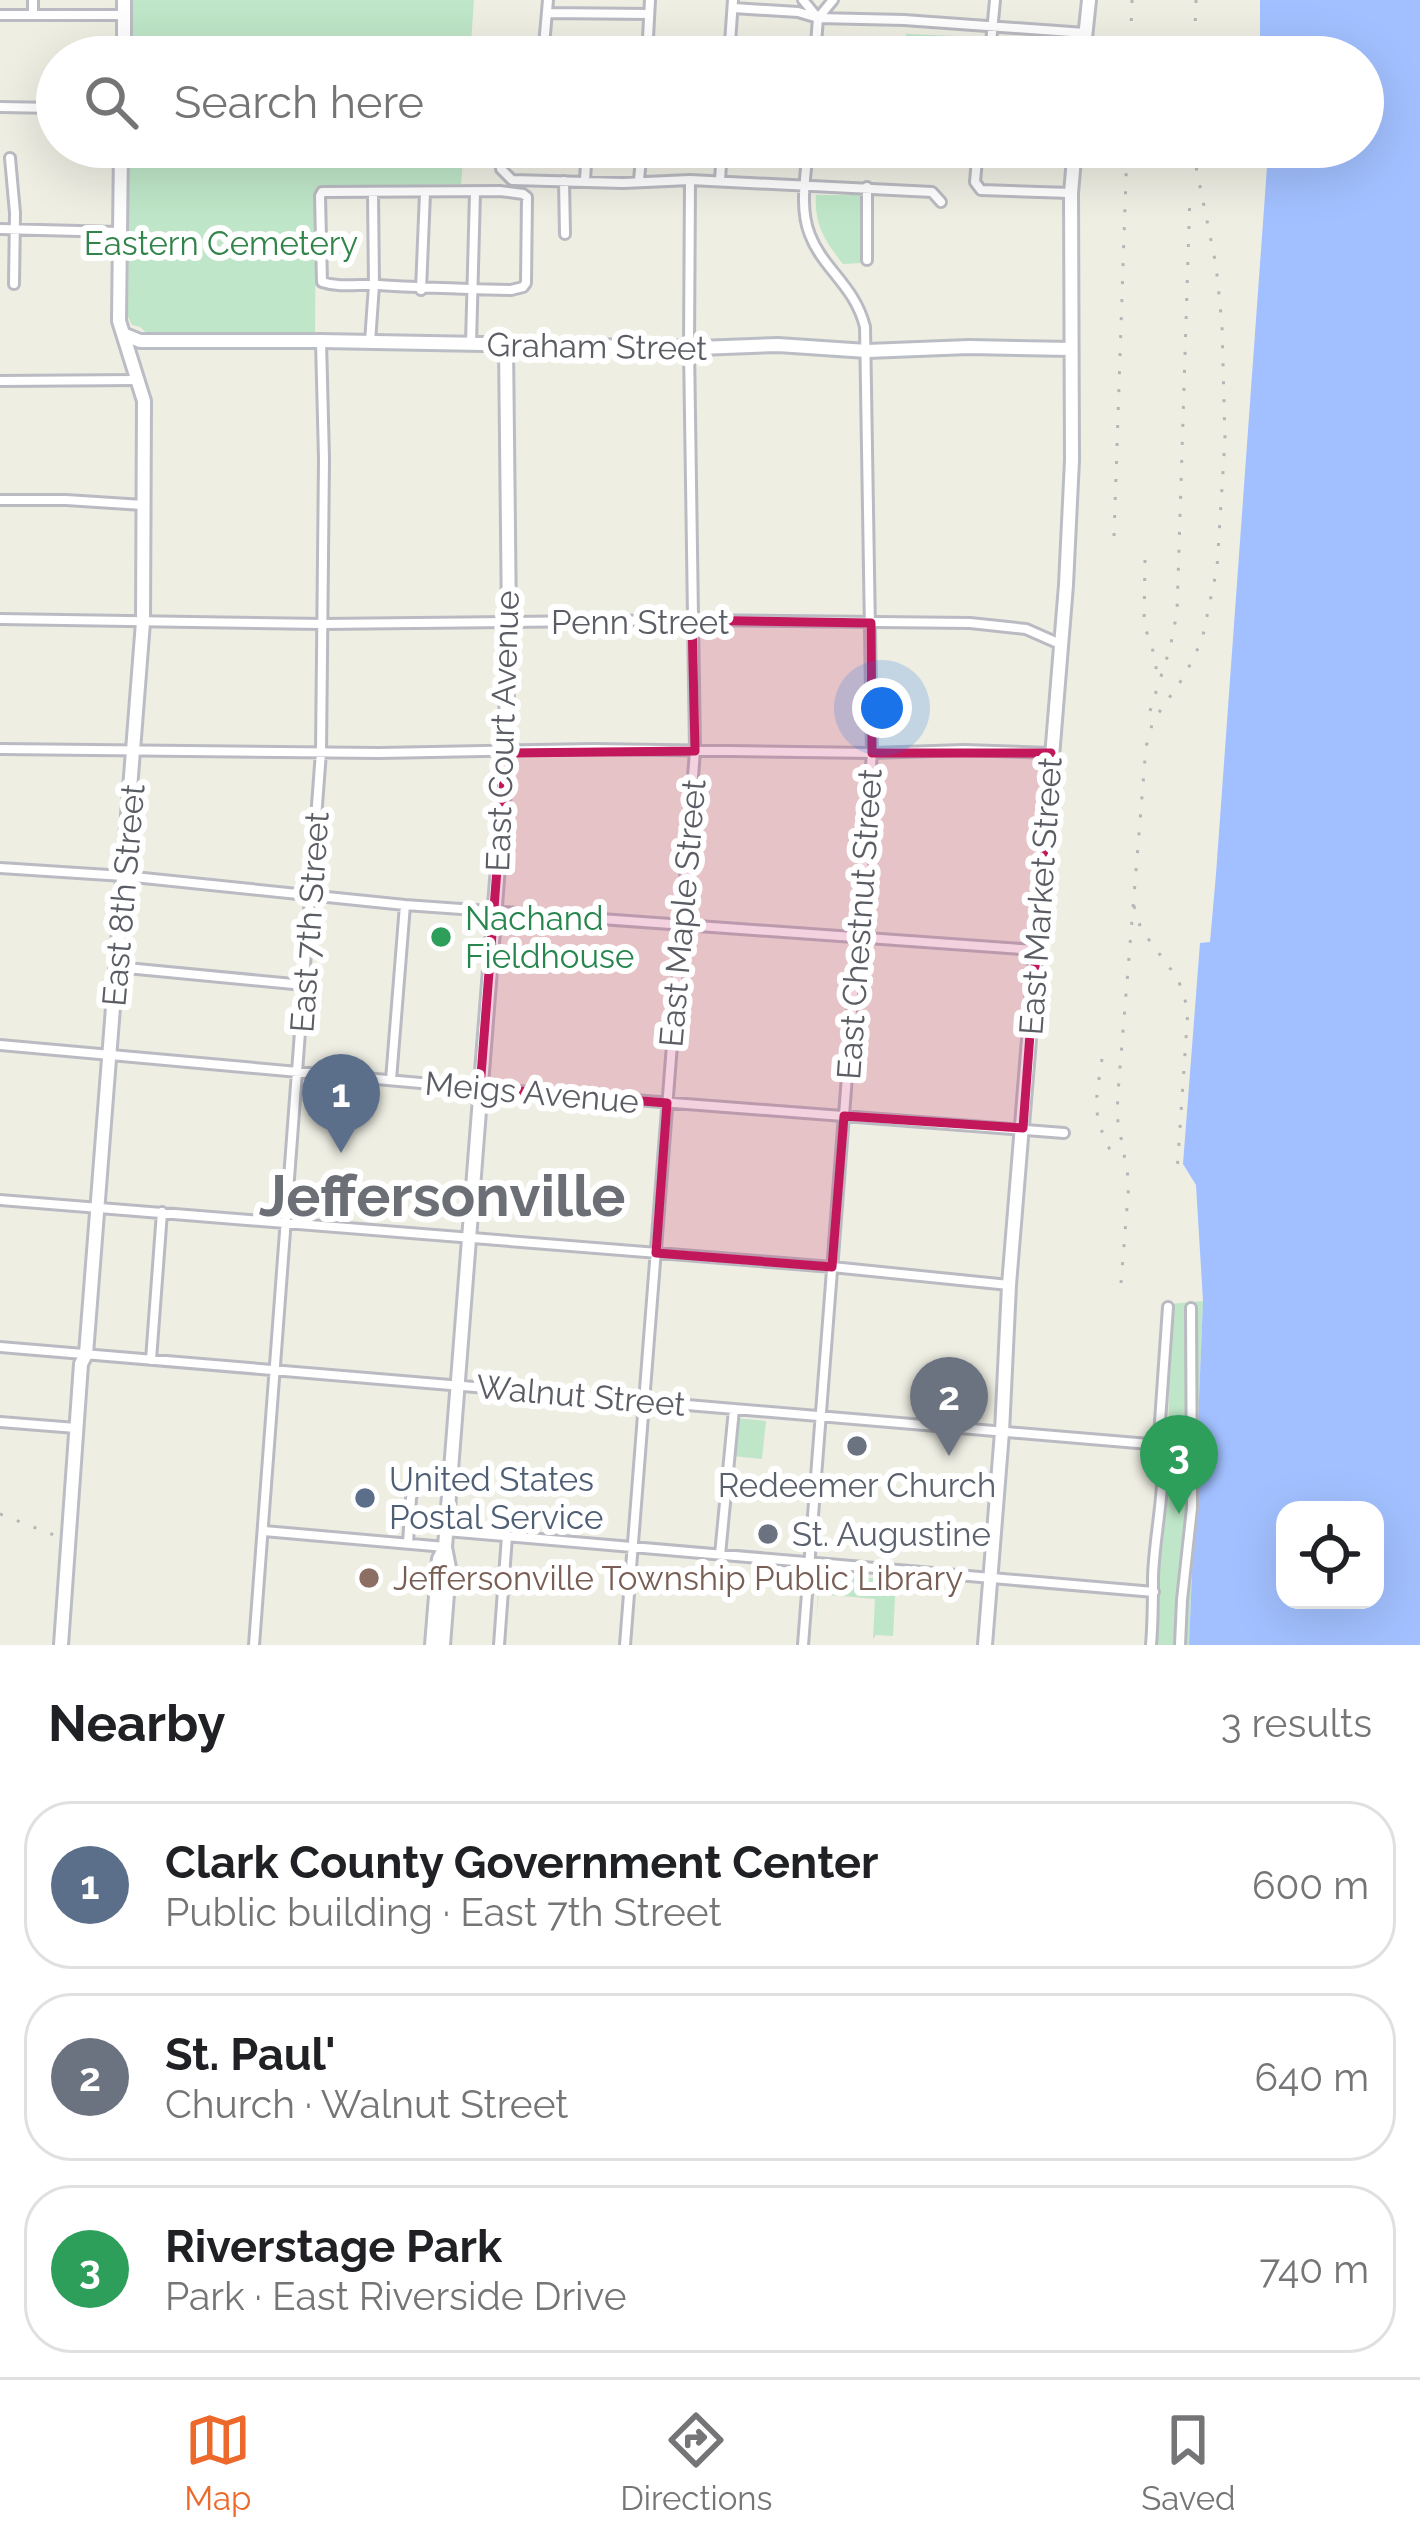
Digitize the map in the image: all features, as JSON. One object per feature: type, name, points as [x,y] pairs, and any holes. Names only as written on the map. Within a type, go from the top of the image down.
[{"type":"main road","points":[[1086,36],[1089,0]]},
{"type":"main road","name":"East 8th Street","points":[[61,1645],[143,622],[144,401],[119,321],[121,168]]},
{"type":"main road","name":"East Market Street","points":[[985,1645],[1072,460],[1073,168]]},
{"type":"main road","name":"Graham Street","points":[[123,334],[140,340],[689,348],[778,345],[867,351],[1071,349]]},
{"type":"main road","name":"East Court Avenue","points":[[443,1645],[449,1484],[506,753],[506,345]]},
{"type":"main road","name":"East Court Avenue","points":[[432,1645],[439,1559],[445,1546]]},
{"type":"street","points":[[33,0],[33,15]]},
{"type":"street","points":[[545,36],[548,0]]},
{"type":"street","points":[[648,36],[650,0]]},
{"type":"street","points":[[803,0],[818,18]]},
{"type":"street","points":[[816,36],[818,18],[833,0]]},
{"type":"street","points":[[992,36],[994,0]]},
{"type":"street","points":[[731,36],[733,4],[818,18],[1086,33]]},
{"type":"street","points":[[0,14],[124,7]]},
{"type":"street","points":[[547,13],[650,14]]},
{"type":"street","points":[[0,107],[36,108]]},
{"type":"street","points":[[10,158],[14,284]]},
{"type":"street","points":[[501,168],[512,180],[690,180],[925,190],[941,202]]},
{"type":"street","points":[[585,180],[586,168]]},
{"type":"street","points":[[640,180],[641,168]]},
{"type":"street","points":[[720,181],[721,168]]},
{"type":"street","name":"East Chestnut Street","points":[[802,1645],[872,753],[867,351],[862,311],[811,239],[806,220],[806,168]]},
{"type":"street","points":[[976,168],[978,188],[993,192],[1071,193]]},
{"type":"street","name":"East Maple Street","points":[[625,1645],[695,751],[690,180]]},
{"type":"street","points":[[564,181],[565,234]]},
{"type":"street","points":[[866,188],[868,260]]},
{"type":"street","points":[[322,192],[425,193],[527,197],[523,287],[421,290],[322,282],[322,192]]},
{"type":"street","points":[[471,344],[475,192]]},
{"type":"street","points":[[370,342],[373,193]]},
{"type":"street","points":[[421,290],[425,193]]},
{"type":"street","points":[[0,229],[119,232]]},
{"type":"street","name":"East 7th Street","points":[[254,1645],[321,752],[321,341]]},
{"type":"street","points":[[0,381],[139,380]]},
{"type":"street","points":[[0,500],[145,505]]},
{"type":"street","name":"Penn Street","points":[[0,619],[322,624],[995,623],[1025,628],[1060,644]]},
{"type":"street","points":[[0,749],[1051,753]]},
{"type":"street","points":[[0,868],[406,905],[1035,950]]},
{"type":"street","points":[[391,1080],[406,905]]},
{"type":"street","points":[[116,967],[304,985]]},
{"type":"street","name":"Meigs Avenue","points":[[0,1045],[1064,1133]]},
{"type":"street","points":[[0,1200],[1010,1285]]},
{"type":"street","points":[[151,1360],[162,1213]]},
{"type":"street","points":[[1151,1645],[1168,1307]]},
{"type":"street","points":[[1180,1645],[1192,1508],[1191,1309]]},
{"type":"street","name":"Walnut Street","points":[[0,1348],[1161,1445]]},
{"type":"street","points":[[720,1555],[734,1408]]},
{"type":"street","points":[[0,1422],[77,1429]]},
{"type":"street","points":[[408,1543],[416,1484],[449,1484]]},
{"type":"street","points":[[264,1531],[445,1546]]},
{"type":"street","points":[[446,1531],[1154,1592]]},
{"type":"street","points":[[499,1645],[507,1536]]},
{"type":"highlighted area","points":[[692,620],[871,623],[872,753],[1051,753],[1023,1128],[844,1116],[832,1267],[656,1253],[667,1103],[480,1088],[506,753],[695,751]]},
{"type":"green space","points":[[130,0],[474,0],[471,36],[130,36]]},
{"type":"green space","name":"Eastern Cemetery","points":[[129,168],[462,168],[461,184],[316,187],[315,333],[149,335],[128,317]]},
{"type":"green space","points":[[816,195],[861,195],[861,263],[843,264],[831,248],[819,224]]},
{"type":"green space","points":[[1203,1301],[1189,1645],[1157,1645],[1168,1454],[1170,1304]]},
{"type":"green space","points":[[735,1418],[766,1421],[762,1459],[732,1456]]},
{"type":"green space","points":[[820,1574],[896,1580],[893,1636],[873,1639],[875,1599],[819,1594],[816,1618]]},
{"type":"water","points":[[1260,0],[1420,0],[1420,1645],[1189,1645],[1203,1301],[1196,1185],[1183,1164],[1200,943],[1210,942],[1267,168],[1384,168],[1384,36],[1260,36]]},
{"type":"railway","points":[[1131,36],[1132,0]]},
{"type":"railway","points":[[1195,36],[1196,0]]},
{"type":"railway","points":[[1114,536],[1126,168]]},
{"type":"railway","points":[[1121,1283],[1129,1182],[1117,1116],[1118,1093],[1146,747],[1153,721],[1202,640],[1217,568],[1225,439],[1222,325],[1216,265],[1196,168]]},
{"type":"railway","points":[[1150,711],[1177,613],[1190,193]]},
{"type":"railway","points":[[1145,560],[1144,624],[1157,677]]},
{"type":"railway","points":[[1134,906],[1141,929],[1178,979],[1188,1009],[1177,1172]]},
{"type":"railway","points":[[1102,1059],[1097,1109],[1114,1158]]},
{"type":"railway","points":[[0,1514],[54,1535]]},
{"type":"place","name":"Nachand Fieldhouse","points":[[441,937]]},
{"type":"place","name":"Clark County Government Center","points":[[341,1153]]},
{"type":"place","name":"Redeemer Church","points":[[857,1446]]},
{"type":"place","name":"St. Paul'","points":[[949,1456]]},
{"type":"place","name":"United States Postal Service","points":[[365,1498]]},
{"type":"place","name":"Riverstage Park","points":[[1179,1514]]},
{"type":"place","name":"St. Augustine","points":[[768,1534]]},
{"type":"place","name":"Jeffersonville Township Public Library","points":[[369,1578]]},
{"type":"district","name":"Jeffersonville","points":[[442,1196]]}]
